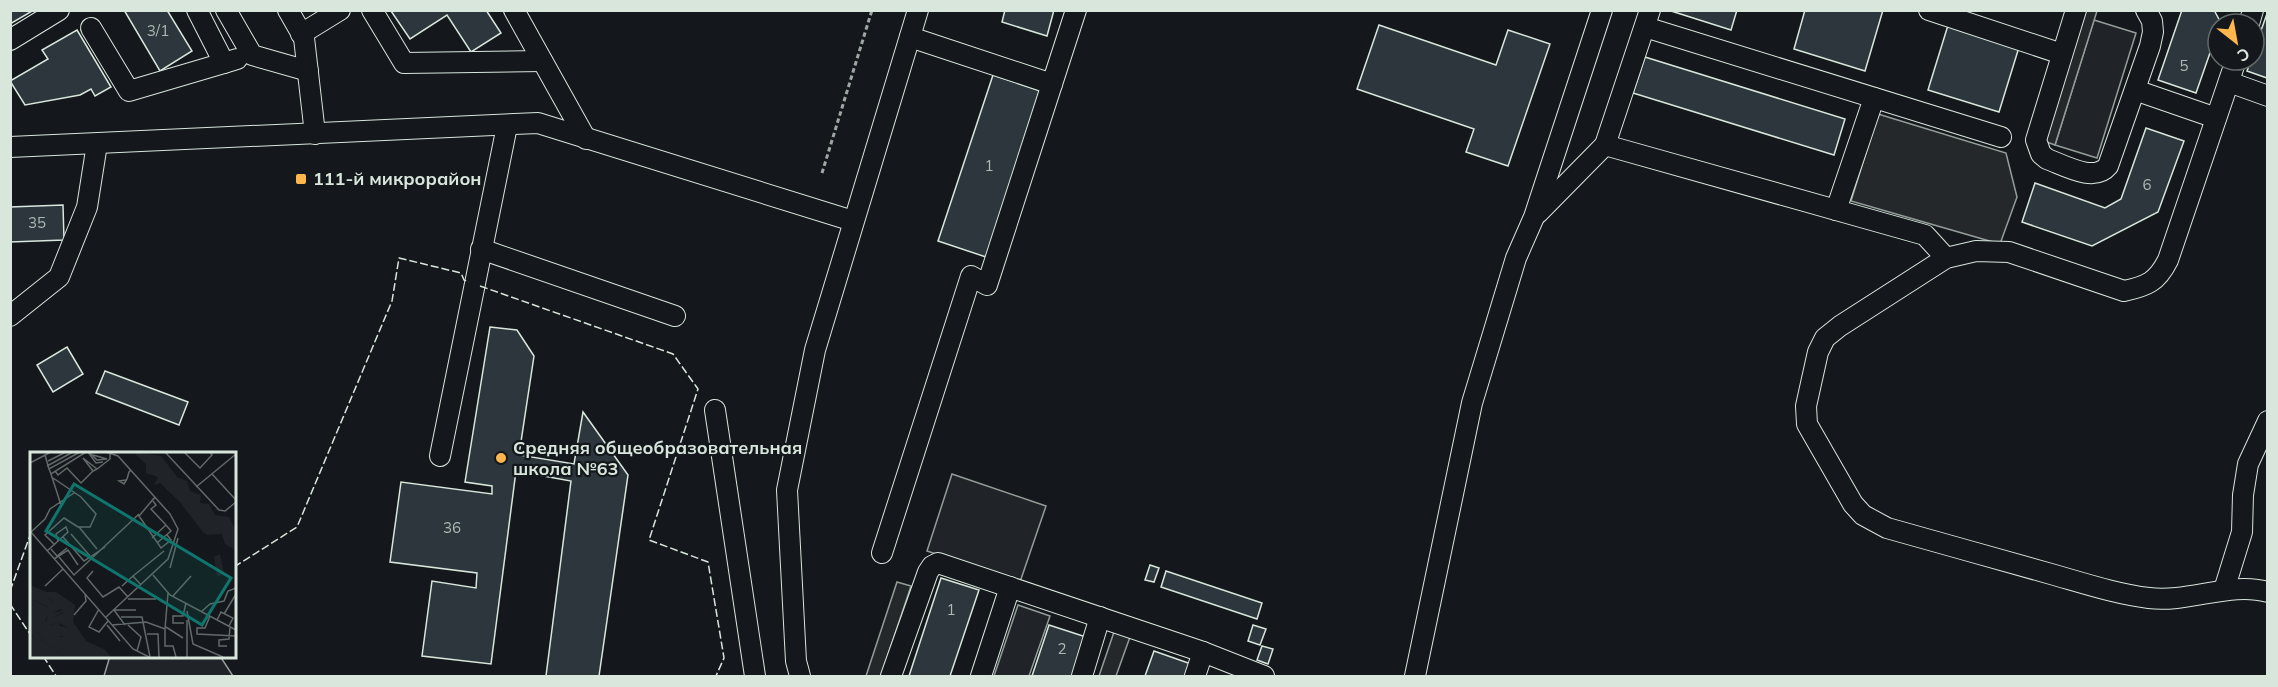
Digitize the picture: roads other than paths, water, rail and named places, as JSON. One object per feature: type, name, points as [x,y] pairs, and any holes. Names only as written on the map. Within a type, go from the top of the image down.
[{"type":"street","points":[[10,40],[59,10]]},
{"type":"street","points":[[197,10],[224,63]]},
{"type":"street","points":[[226,10],[252,55]]},
{"type":"street","points":[[288,10],[304,38],[315,134]]},
{"type":"street","points":[[301,34],[340,10]]},
{"type":"street","points":[[372,10],[404,63],[542,61]]},
{"type":"street","points":[[514,10],[586,139]]},
{"type":"street","points":[[800,676],[796,661],[787,490],[815,350],[918,10]]},
{"type":"street","points":[[882,553],[971,276],[987,285],[1076,10]]},
{"type":"street","points":[[1415,676],[1472,403],[1516,258],[1534,217],[1602,10]]},
{"type":"street","points":[[1929,10],[2062,54]]},
{"type":"street","points":[[2076,10],[2037,133],[2037,147],[2047,159],[2091,174],[2100,173],[2108,166],[2135,90],[2153,32],[2152,21],[2146,10]]},
{"type":"street","points":[[1534,217],[1605,145],[1647,19],[1874,98],[2001,137]]},
{"type":"street","points":[[91,28],[129,91],[252,55],[308,71]]},
{"type":"street","points":[[910,37],[1052,84]]},
{"type":"street","points":[[2232,72],[2168,260],[2154,280],[2144,287],[2124,291],[2009,252],[1976,251],[1946,258],[1825,338],[1821,345],[1806,406],[1807,424],[1853,504],[1868,518],[1887,528],[2130,596],[2173,599],[2204,596],[2224,590],[2245,589],[2268,592]]},
{"type":"street","points":[[2229,82],[2268,96]]},
{"type":"street","points":[[2135,90],[2216,118]]},
{"type":"street","points":[[1836,210],[1874,98]]},
{"type":"street","points":[[10,147],[538,123],[854,221]]},
{"type":"street","points":[[440,456],[507,126]]},
{"type":"street","points":[[10,316],[59,277],[87,207],[97,144]]},
{"type":"street","points":[[1605,145],[1925,235],[1946,258]]},
{"type":"street","points":[[481,249],[675,316]]},
{"type":"street","points":[[715,410],[755,676]]},
{"type":"street","points":[[2224,590],[2242,532],[2243,495],[2248,464],[2268,421]]},
{"type":"street","points":[[891,676],[928,572],[932,566],[938,564],[1203,652],[1240,672],[1264,676]]},
{"type":"street","points":[[981,676],[1010,587]]},
{"type":"street","points":[[1082,676],[1100,617]]},
{"type":"street","points":[[1195,676],[1203,652]]},
{"type":"place","name":"111-й микрорайон","points":[[301,179]]},
{"type":"place","name":"Средняя общеобразовательная школа №63","points":[[501,458]]}]
